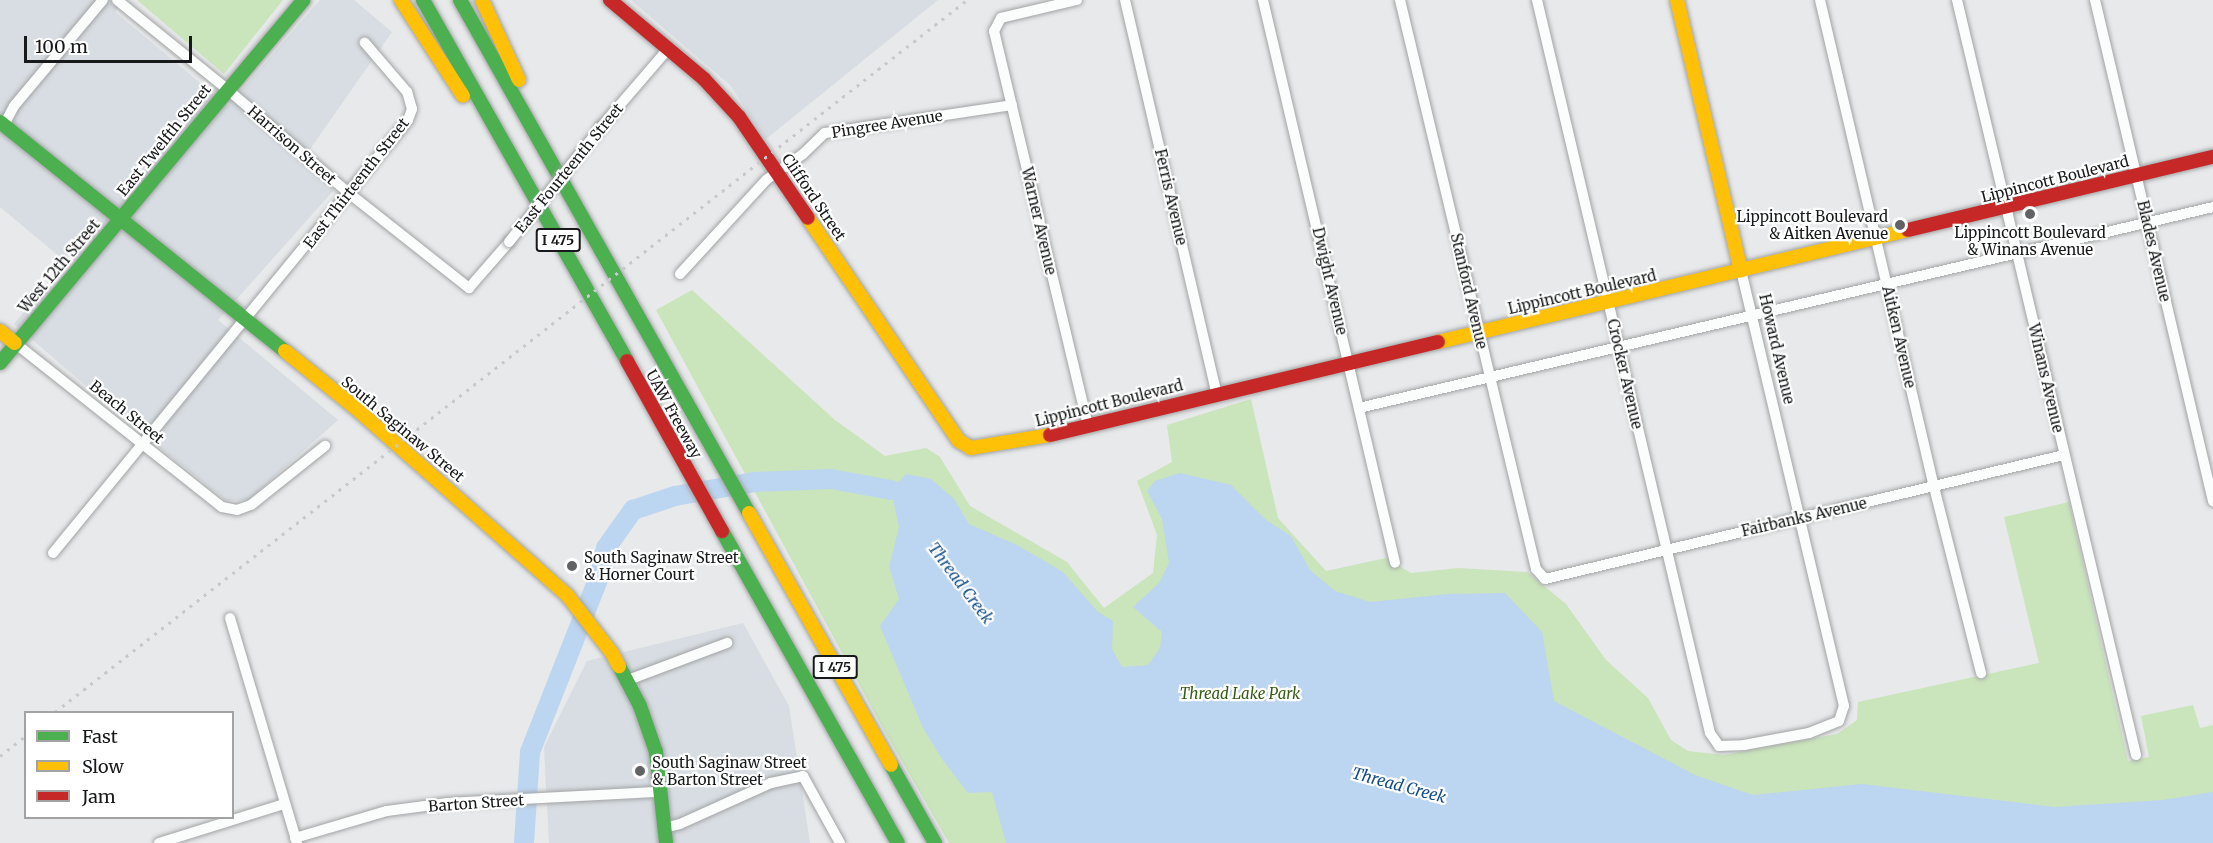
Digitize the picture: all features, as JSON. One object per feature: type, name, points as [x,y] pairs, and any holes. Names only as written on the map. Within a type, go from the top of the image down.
[{"type":"main road","name":"East Twelfth Street","points":[[120,219],[303,0]]},
{"type":"main road","points":[[401,0],[548,222]]},
{"type":"main road","name":"UAW Freeway","points":[[423,0],[898,843]]},
{"type":"main road","name":"UAW Freeway","points":[[460,0],[935,843]]},
{"type":"main road","points":[[482,0],[583,218]]},
{"type":"main road","name":"Clifford Street","points":[[610,0],[704,79],[739,117],[959,441]]},
{"type":"main road","name":"Howard Avenue","points":[[1677,0],[1741,271]]},
{"type":"main road","name":"South Saginaw Street","points":[[2,123],[382,431],[567,595],[597,631],[628,680],[650,729],[666,843]]},
{"type":"main road","name":"Lippincott Boulevard","points":[[959,441],[971,448],[1001,446],[2213,157]]},
{"type":"main road","name":"West 12th Street","points":[[0,363],[120,219]]},
{"type":"main road","name":"Beach Street","points":[[0,331],[15,344]]},
{"type":"street","points":[[2,123],[103,0]]},
{"type":"street","name":"Harrison Street","points":[[117,0],[227,89],[350,194],[469,288]]},
{"type":"street","name":"Warner Avenue","points":[[1077,0],[1001,18],[994,31],[1088,426]]},
{"type":"street","name":"Ferris Avenue","points":[[1125,0],[1217,394]]},
{"type":"street","name":"Dwight Avenue","points":[[1263,0],[1395,563]]},
{"type":"street","name":"Stanford Avenue","points":[[1400,0],[1536,569],[1545,579]]},
{"type":"street","name":"Crocker Avenue","points":[[1537,0],[1710,733],[1719,746]]},
{"type":"street","name":"Aitken Avenue","points":[[1820,0],[1934,487],[1981,673]]},
{"type":"street","name":"Winans Avenue","points":[[1957,0],[2136,755]]},
{"type":"street","name":"Blades Avenue","points":[[2095,0],[2213,501]]},
{"type":"street","name":"East Thirteenth Street","points":[[53,554],[244,319],[350,194],[408,120],[412,109],[407,92],[365,43]]},
{"type":"street","name":"East Fourteenth Street","points":[[469,288],[669,48]]},
{"type":"street","name":"Pingree Avenue","points":[[680,274],[777,173],[803,154],[825,133],[1012,105]]},
{"type":"street","points":[[1359,408],[1887,284],[2017,251],[2213,207]]},
{"type":"street","name":"Howard Avenue","points":[[1719,746],[1744,745],[1809,733],[1839,721],[1844,706],[1741,271]]},
{"type":"street","name":"Beach Street","points":[[15,344],[211,501],[222,507],[237,510],[251,505],[325,446]]},
{"type":"street","name":"Fairbanks Avenue","points":[[1545,579],[2064,455]]},
{"type":"street","points":[[230,618],[296,841]]},
{"type":"street","points":[[628,680],[727,643]]},
{"type":"street","points":[[664,828],[680,824],[771,783],[802,776],[840,843]]},
{"type":"street","name":"Barton Street","points":[[296,841],[387,811],[447,803],[660,792]]},
{"type":"street","points":[[159,843],[284,804]]},
{"type":"shaded area","points":[[0,0],[124,0],[115,12],[228,106],[320,0],[354,0],[392,32],[301,162],[334,190],[218,320],[338,420],[248,500],[227,501],[136,429],[14,324],[65,261],[0,207]]},
{"type":"shaded area","points":[[631,0],[938,0],[766,139],[730,85]]},
{"type":"shaded area","points":[[743,623],[789,706],[810,843],[549,843],[544,747],[587,661]]},
{"type":"green space","points":[[137,0],[283,0],[224,74]]},
{"type":"green space","name":"Thread Lake Park","points":[[692,290],[835,420],[885,456],[926,448],[940,457],[970,506],[1067,562],[1104,608],[1153,573],[1157,535],[1137,481],[1172,462],[1167,425],[1251,399],[1278,518],[1326,571],[1386,558],[1411,573],[1459,568],[1527,572],[1566,604],[1606,660],[1648,698],[1671,740],[1688,751],[1724,755],[1837,734],[1857,720],[1858,702],[2039,663],[2004,517],[2069,502],[2128,761],[2149,757],[2141,716],[2193,705],[2200,728],[2213,725],[2213,843],[949,843],[885,732],[656,310]]},
{"type":"water","name":"Thread Lake Park","points":[[1180,473],[1231,485],[1266,520],[1291,536],[1310,570],[1335,591],[1370,602],[1448,594],[1505,593],[1542,632],[1554,701],[1695,775],[1753,795],[1862,784],[2055,807],[2162,800],[2213,792],[2213,843],[1006,843],[992,792],[968,793],[942,759],[923,728],[880,626],[899,599],[889,567],[899,527],[891,490],[906,474],[931,479],[954,499],[969,524],[1017,545],[1063,572],[1097,611],[1113,621],[1112,649],[1122,667],[1148,665],[1160,648],[1162,632],[1133,607],[1159,583],[1169,563],[1162,519],[1147,491],[1155,481]]},
{"type":"waterway","name":"Thread Creek","points":[[524,843],[530,752],[600,574],[606,548],[633,510],[675,496],[754,482],[831,479],[891,490]]},
{"type":"railway","points":[[56,711],[967,0]]},
{"type":"railway","points":[[0,756],[24,738]]},
{"type":"traffic: fast","points":[[0,363],[303,0]]},
{"type":"traffic: fast","points":[[423,0],[627,361]]},
{"type":"traffic: fast","points":[[460,0],[749,513]]},
{"type":"traffic: fast","points":[[0,122],[285,351]]},
{"type":"traffic: fast","points":[[722,531],[898,843]]},
{"type":"traffic: fast","points":[[619,666],[640,706],[656,752],[666,843]]},
{"type":"traffic: fast","points":[[891,765],[935,843]]},
{"type":"traffic: slow","points":[[401,0],[463,96]]},
{"type":"traffic: slow","points":[[482,0],[519,80]]},
{"type":"traffic: slow","points":[[1677,0],[1741,271]]},
{"type":"traffic: slow","points":[[808,218],[959,441],[971,448],[1050,435]]},
{"type":"traffic: slow","points":[[1438,342],[1908,230]]},
{"type":"traffic: slow","points":[[0,331],[15,343]]},
{"type":"traffic: slow","points":[[285,351],[359,411],[567,595],[612,653],[619,666]]},
{"type":"traffic: slow","points":[[749,513],[891,765]]},
{"type":"traffic: jam","points":[[610,0],[704,79],[739,117],[808,218]]},
{"type":"traffic: jam","points":[[1908,230],[2213,157]]},
{"type":"traffic: jam","points":[[1050,435],[1438,342]]},
{"type":"traffic: jam","points":[[627,361],[722,531]]},
{"type":"place","name":"Lippincott Boulevard & Winans Avenue","points":[[2030,214]]},
{"type":"place","name":"Lippincott Boulevard & Aitken Avenue","points":[[1900,225]]},
{"type":"place","name":"South Saginaw Street & Horner Court","points":[[572,566]]},
{"type":"place","name":"South Saginaw Street & Barton Street","points":[[640,771]]}]
